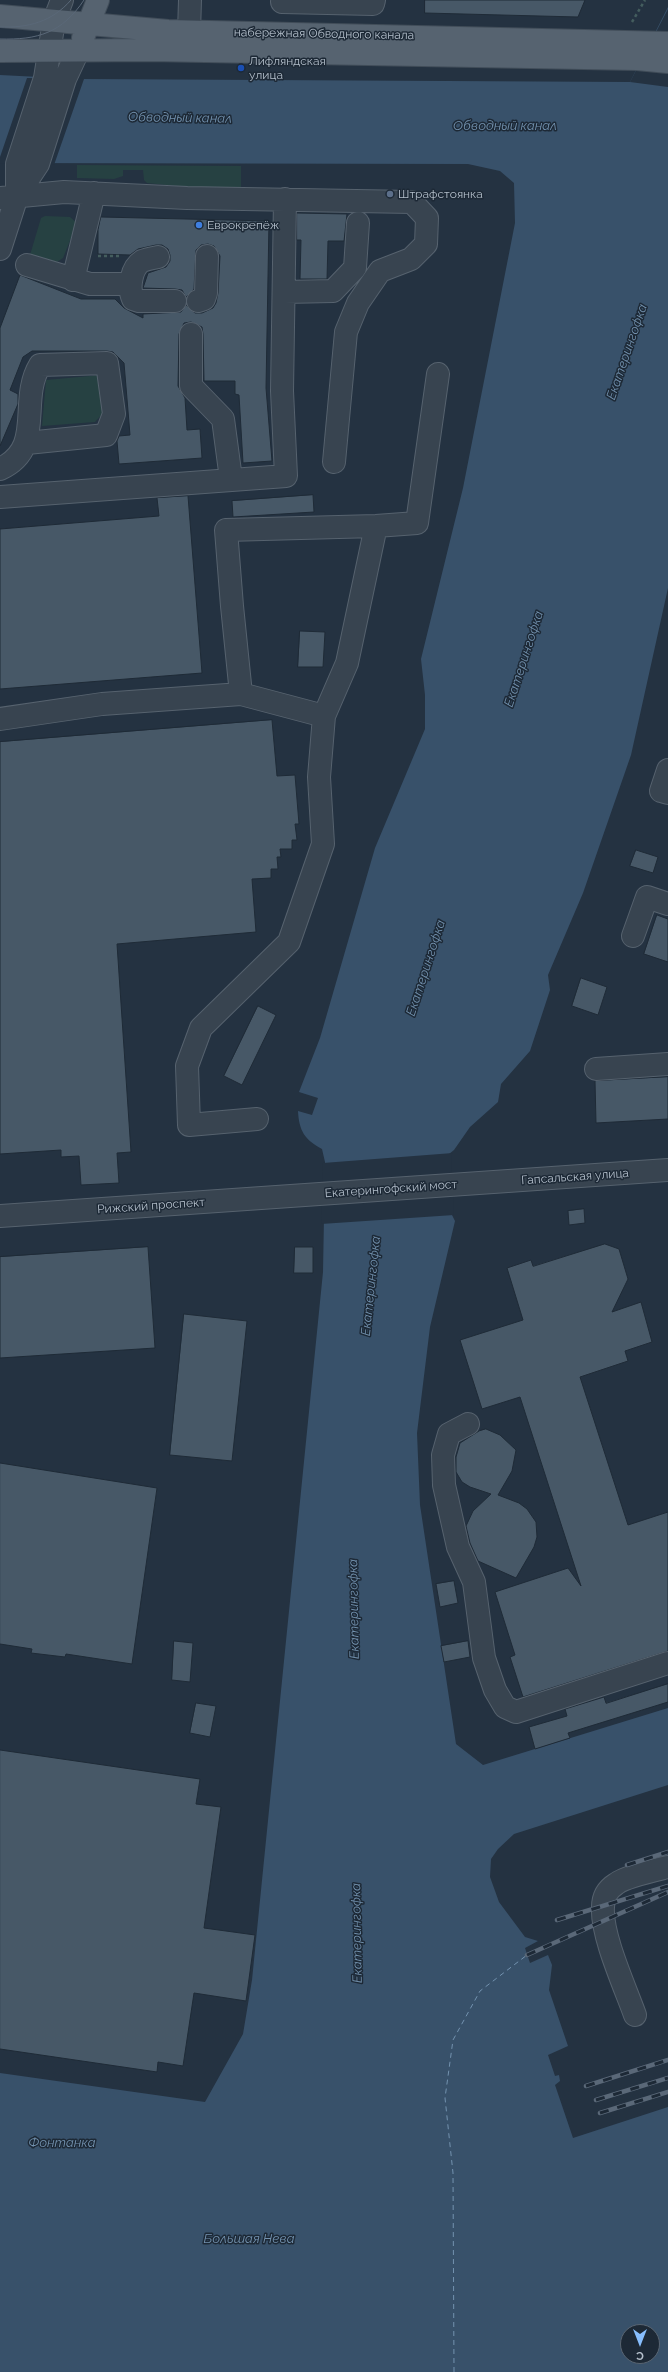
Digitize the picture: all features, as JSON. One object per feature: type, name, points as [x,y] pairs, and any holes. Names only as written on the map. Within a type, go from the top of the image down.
[{"type":"main road","points":[[78,51],[98,0]]},
{"type":"main road","name":"набережная Обводного канала","points":[[0,16],[88,25],[189,32],[373,35],[651,48]]},
{"type":"main road","name":"набережная Обводного канала","points":[[0,51],[651,48]]},
{"type":"main road","points":[[651,48],[668,62]]},
{"type":"street","points":[[55,78],[49,51],[54,21],[62,0]]},
{"type":"street","points":[[189,32],[190,0]]},
{"type":"street","points":[[282,2],[321,4],[374,2],[373,35]]},
{"type":"street","points":[[321,4],[321,34]]},
{"type":"street","points":[[0,249],[8,197],[28,164],[55,78],[78,51]]},
{"type":"street","points":[[8,197],[64,192],[412,202],[426,218],[426,244],[411,259],[380,271],[358,304],[346,332],[334,462]]},
{"type":"street","points":[[73,280],[94,193]]},
{"type":"street","points":[[0,497],[286,476],[282,391],[285,199]]},
{"type":"street","points":[[284,292],[333,290],[355,268],[358,224]]},
{"type":"street","points":[[198,301],[204,299],[206,293],[207,256]]},
{"type":"street","points":[[158,257],[143,261],[134,275],[130,293],[133,299],[139,301],[175,301]]},
{"type":"street","points":[[26,266],[90,284],[134,275]]},
{"type":"street","points":[[191,334],[191,386],[223,419],[231,479]]},
{"type":"street","points":[[0,469],[13,463],[27,443],[33,377],[40,365],[107,363],[114,414],[106,435],[27,443]]},
{"type":"street","points":[[241,694],[226,530],[376,526],[417,523],[438,374]]},
{"type":"street","points":[[257,1119],[189,1125],[187,1066],[201,1028],[290,942],[323,844],[319,777],[324,716],[347,663],[376,526]]},
{"type":"street","points":[[0,719],[102,704],[241,694],[324,716]]},
{"type":"street","points":[[668,770],[661,791],[668,793]]},
{"type":"street","points":[[633,936],[647,897],[668,904]]},
{"type":"street","points":[[596,1069],[668,1064]]},
{"type":"street","name":"Гапсальская улица","points":[[481,1183],[668,1170]]},
{"type":"street","name":"Екатерингофский мост","points":[[302,1196],[481,1183]]},
{"type":"street","name":"Рижский проспект","points":[[0,1216],[302,1196]]},
{"type":"street","points":[[468,1424],[449,1434],[443,1455],[444,1485],[458,1547],[474,1582],[484,1658],[495,1690],[505,1707],[516,1712],[668,1663]]},
{"type":"street","points":[[635,2015],[603,1921],[603,1906],[606,1893],[617,1883],[668,1867]]},
{"type":"path","points":[[632,22],[644,0]]},
{"type":"path","points":[[79,256],[129,256],[134,275]]},
{"type":"green space","points":[[77,165],[241,166],[241,192],[186,191],[176,186],[147,183],[144,180],[143,170],[123,170],[123,176],[114,179],[77,178]]},
{"type":"green space","points":[[45,216],[70,217],[77,223],[63,258],[57,262],[30,255],[41,218]]},
{"type":"green space","points":[[101,375],[104,412],[95,422],[42,426],[46,380]]},
{"type":"water","points":[[668,7],[668,588],[631,755],[583,893],[548,975],[550,990],[530,1051],[501,1084],[498,1102],[470,1127],[454,1150],[449,1154],[452,1215],[455,1221],[430,1327],[417,1433],[420,1505],[456,1744],[483,1765],[668,1708],[668,1785],[514,1834],[498,1849],[491,1859],[490,1877],[499,1902],[525,1937],[538,1941],[525,1948],[530,1963],[548,1955],[552,1965],[549,1990],[568,2046],[548,2055],[555,2076],[559,2075],[560,2081],[555,2085],[573,2138],[668,2107],[668,2372],[0,2372],[0,2073],[205,2102],[243,2034],[252,1980],[323,1272],[325,1162],[322,1149],[311,1142],[304,1134],[300,1124],[298,1111],[312,1115],[318,1098],[299,1092],[320,1038],[375,848],[425,729],[425,695],[421,659],[463,488],[515,223],[514,183],[500,171],[468,164],[0,163],[0,75],[79,79],[630,82]]},
{"type":"pier","points":[[668,9],[668,87],[630,82]]},
{"type":"pier","points":[[27,78],[84,79],[54,165],[0,163],[0,157]]},
{"type":"pier","points":[[453,1153],[451,1155],[454,1215],[321,1224],[323,1163]]},
{"type":"building","points":[[425,0],[585,0],[578,17],[425,13]]},
{"type":"building","points":[[297,213],[347,214],[344,241],[328,241],[327,279],[300,279],[301,240],[297,240]]},
{"type":"building","points":[[101,217],[269,221],[266,388],[272,461],[243,463],[239,395],[235,394],[235,381],[204,381],[202,327],[191,322],[184,323],[179,334],[178,386],[185,398],[187,430],[200,429],[202,458],[119,464],[117,441],[119,436],[130,435],[124,363],[113,352],[107,351],[32,351],[23,357],[10,390],[18,394],[18,404],[0,446],[0,328],[20,275],[81,299],[115,299],[124,308],[143,318],[143,314],[181,312],[186,305],[195,313],[202,313],[213,308],[216,303],[220,256],[214,246],[208,244],[201,245],[196,250],[194,289],[186,297],[182,290],[143,288],[148,273],[166,267],[170,261],[168,249],[162,245],[156,245],[138,249],[130,255],[98,254],[98,230]]},
{"type":"building","points":[[313,495],[314,512],[233,517],[232,501]]},
{"type":"building","points":[[188,496],[202,673],[0,689],[0,529],[159,516],[157,498]]},
{"type":"building","points":[[300,631],[325,632],[323,667],[298,667]]},
{"type":"building","points":[[272,720],[277,776],[295,775],[299,824],[295,824],[297,840],[292,840],[292,849],[280,849],[281,857],[277,857],[278,869],[271,869],[271,878],[252,879],[256,932],[117,944],[131,1152],[117,1153],[119,1183],[81,1185],[79,1156],[61,1157],[61,1150],[0,1154],[0,742]]},
{"type":"building","points":[[636,850],[658,857],[653,873],[630,866]]},
{"type":"building","points":[[657,915],[668,919],[668,962],[644,954]]},
{"type":"building","points":[[581,978],[607,987],[598,1015],[572,1006]]},
{"type":"building","points":[[258,1006],[276,1015],[242,1085],[224,1076]]},
{"type":"building","points":[[668,1077],[668,1119],[596,1123],[595,1081]]},
{"type":"building","points":[[584,1209],[585,1223],[569,1225],[568,1211]]},
{"type":"building","points":[[605,1244],[619,1249],[628,1279],[612,1312],[641,1302],[652,1342],[625,1351],[628,1361],[580,1377],[628,1525],[668,1512],[668,1651],[523,1697],[510,1657],[515,1655],[495,1592],[568,1568],[581,1586],[520,1397],[482,1409],[460,1340],[523,1320],[507,1268],[531,1260],[533,1266]]},
{"type":"building","points":[[148,1247],[155,1348],[0,1358],[0,1257]]},
{"type":"building","points":[[295,1247],[313,1247],[313,1273],[294,1273]]},
{"type":"building","points":[[184,1314],[247,1321],[232,1461],[170,1455]]},
{"type":"building","points":[[486,1429],[500,1435],[516,1450],[512,1471],[498,1495],[519,1503],[527,1509],[536,1522],[537,1537],[534,1547],[516,1578],[478,1561],[470,1543],[466,1526],[473,1511],[491,1494],[470,1487],[462,1482],[456,1472],[456,1457],[460,1443],[479,1431]]},
{"type":"building","points":[[0,1463],[157,1488],[132,1664],[66,1654],[65,1657],[31,1653],[32,1649],[0,1644]]},
{"type":"building","points":[[454,1581],[458,1603],[440,1607],[436,1584]]},
{"type":"building","points":[[174,1641],[193,1643],[190,1682],[172,1680]]},
{"type":"building","points":[[468,1641],[470,1657],[444,1662],[441,1646]]},
{"type":"building","points":[[668,1684],[668,1702],[568,1733],[570,1738],[535,1749],[529,1727],[567,1716],[565,1709],[604,1697],[606,1703]]},
{"type":"building","points":[[196,1703],[216,1706],[210,1737],[190,1733]]},
{"type":"building","points":[[0,1750],[200,1779],[196,1804],[221,1807],[204,1928],[255,1935],[246,2001],[194,1993],[183,2066],[158,2062],[157,2072],[0,2049]]},
{"type":"ferry route","points":[[454,2372],[453,2173],[445,2098],[453,2040],[480,1991],[527,1955]]},
{"type":"tram line","points":[[0,27],[30,25],[39,22],[56,14],[71,0]]},
{"type":"tram line","points":[[0,39],[26,38],[48,32],[67,20],[84,0]]},
{"type":"railway","points":[[627,1865],[668,1852]]},
{"type":"railway","points":[[557,1920],[668,1886]]},
{"type":"railway","points":[[527,1955],[668,1892]]},
{"type":"railway","points":[[586,2086],[668,2060]]},
{"type":"railway","points":[[596,2100],[668,2078]]},
{"type":"railway","points":[[600,2113],[668,2092]]},
{"type":"place","name":"Лифляндская улица","points":[[241,68]]},
{"type":"place","name":"Штрафстоянка","points":[[390,194]]},
{"type":"place","name":"Еврокрепёж","points":[[199,225]]},
{"type":"water label","name":"Обводный канал","points":[[180,118]]},
{"type":"water label","name":"Обводный канал","points":[[505,126]]},
{"type":"water label","name":"Екатерингофка","points":[[627,352]]},
{"type":"water label","name":"Екатерингофка","points":[[524,659]]},
{"type":"water label","name":"Екатерингофка","points":[[426,968]]},
{"type":"water label","name":"Екатерингофка","points":[[371,1286]]},
{"type":"water label","name":"Екатерингофка","points":[[354,1609]]},
{"type":"water label","name":"Екатерингофка","points":[[357,1933]]},
{"type":"water label","name":"Фонтанка","points":[[62,2143]]},
{"type":"water label","name":"Большая Нева","points":[[249,2239]]}]
